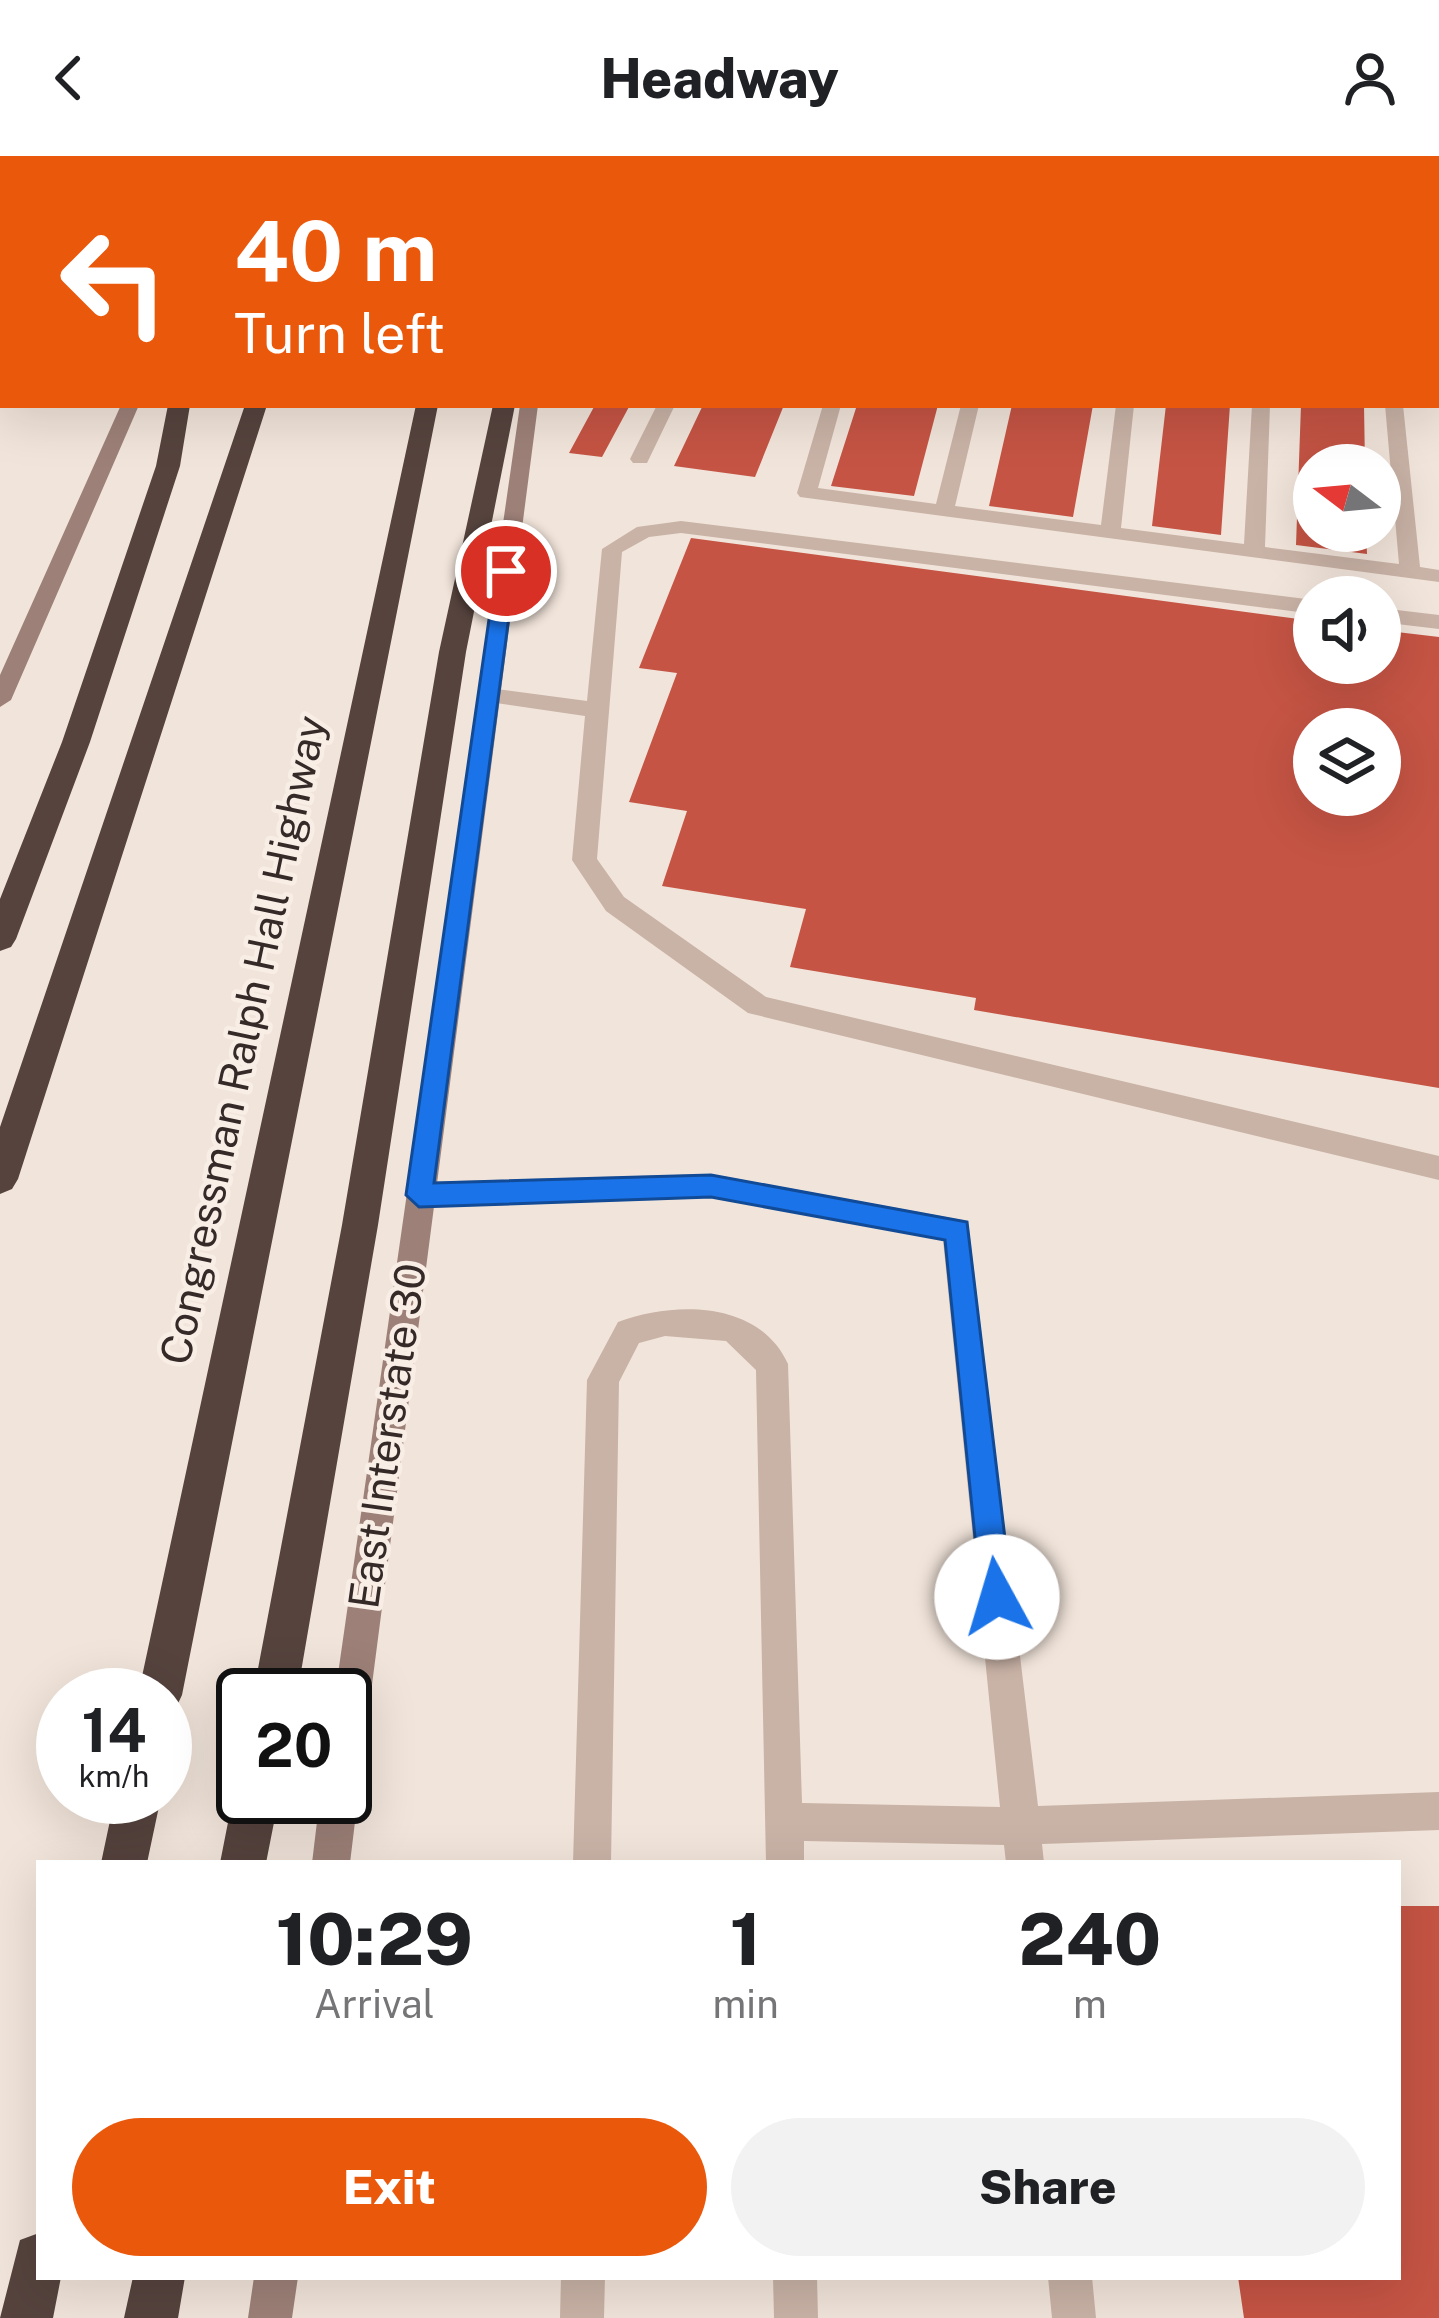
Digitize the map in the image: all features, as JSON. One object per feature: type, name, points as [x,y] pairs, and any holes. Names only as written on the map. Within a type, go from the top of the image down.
[{"type":"highway","points":[[0,939],[76,742],[168,466],[178,408]]},
{"type":"highway","points":[[0,1179],[255,408]]},
{"type":"highway","name":"Congressman Ralph Hall Highway","points":[[166,1668],[426,408]]},
{"type":"highway","points":[[280,1668],[385,1072],[431,758],[473,532],[503,408]]},
{"type":"highway","points":[[125,1860],[132,1824]]},
{"type":"highway","points":[[244,1860],[251,1824]]},
{"type":"highway","points":[[26,2318],[36,2273]]},
{"type":"highway","points":[[151,2318],[158,2280]]},
{"type":"main road","points":[[0,700],[129,408]]},
{"type":"main road","name":"East Interstate 30","points":[[356,1668],[529,408]]},
{"type":"main road","points":[[331,1860],[336,1824]]},
{"type":"main road","points":[[270,2318],[276,2280]]},
{"type":"lane","points":[[640,458],[665,408]]},
{"type":"lane","points":[[831,408],[807,493],[1439,576]]},
{"type":"lane","points":[[944,511],[969,408]]},
{"type":"lane","points":[[1110,533],[1126,408]]},
{"type":"lane","points":[[1254,552],[1261,408]]},
{"type":"lane","points":[[1394,408],[1410,572]]},
{"type":"lane","points":[[1293,604],[681,527],[644,531],[612,549],[584,860],[615,904],[758,1006],[1439,1168]]},
{"type":"lane","points":[[1401,617],[1439,622]]},
{"type":"lane","points":[[489,695],[598,710]]},
{"type":"lane","points":[[419,1195],[711,1186],[957,1230],[1023,1845]]},
{"type":"lane","points":[[592,1860],[603,1380],[629,1332],[665,1322],[733,1328],[772,1364],[785,1860]]},
{"type":"lane","points":[[784,1822],[1023,1845],[1439,1811]]},
{"type":"lane","points":[[582,2318],[583,2280]]},
{"type":"lane","points":[[795,2280],[796,2318]]},
{"type":"lane","points":[[1070,2280],[1074,2318]]},
{"type":"building","points":[[593,408],[628,408],[602,457],[569,453]]},
{"type":"building","points":[[702,408],[783,408],[755,477],[674,466]]},
{"type":"building","points":[[856,408],[937,408],[914,496],[831,486]]},
{"type":"building","points":[[1011,408],[1092,408],[1073,517],[989,506]]},
{"type":"building","points":[[1166,408],[1230,408],[1221,535],[1152,526]]},
{"type":"building","points":[[1301,408],[1364,408],[1365,444],[1300,444]]},
{"type":"building","points":[[691,538],[1293,618],[1293,684],[1401,684],[1401,632],[1439,637],[1439,1088],[974,1010],[976,998],[790,967],[806,909],[662,886],[687,811],[629,802],[677,673],[639,668]]},
{"type":"building","points":[[1401,1906],[1439,1906],[1439,2318],[1244,2318],[1238,2280],[1401,2280]]},
{"type":"route","points":[[506,571],[419,1195],[711,1186],[957,1230],[997,1597]]}]
